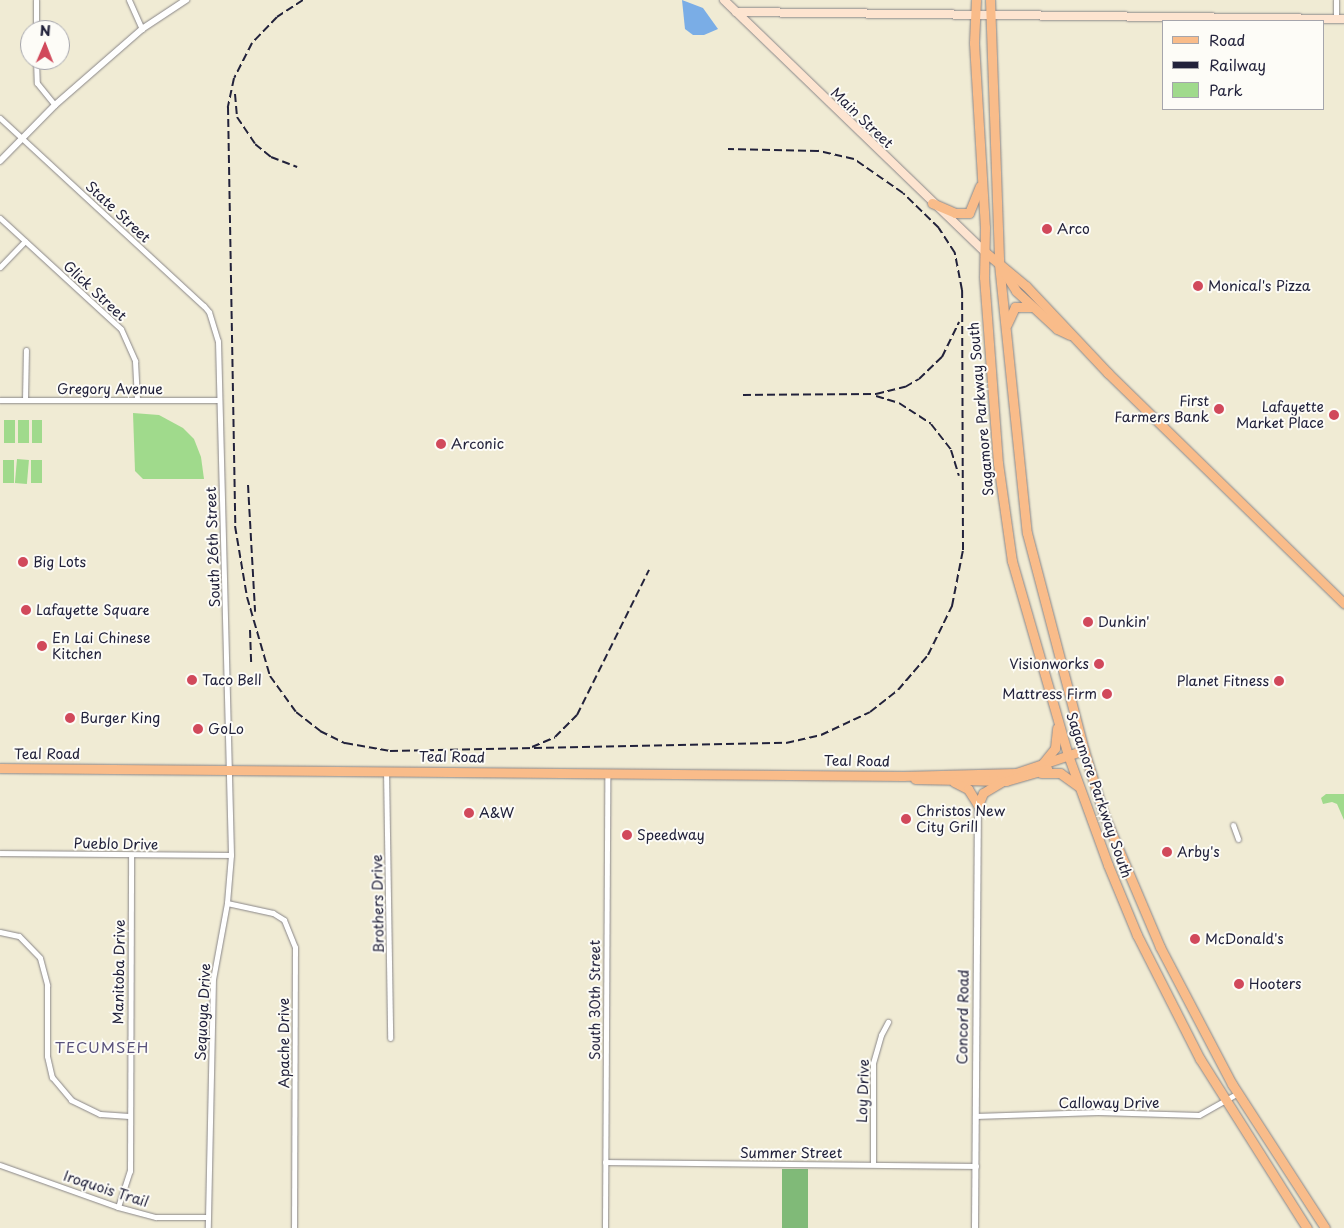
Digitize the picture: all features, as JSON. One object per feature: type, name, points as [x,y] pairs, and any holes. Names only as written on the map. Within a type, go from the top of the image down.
[{"type":"main road","name":"Main Street","points":[[724,0],[932,203],[985,252]]},
{"type":"main road","name":"Sagamore Parkway South","points":[[976,0],[981,183],[998,463],[1011,552],[1068,755],[1138,935],[1200,1059],[1307,1228]]},
{"type":"main road","name":"Sagamore Parkway South","points":[[990,0],[998,264],[1027,533],[1084,750],[1104,815],[1160,947],[1238,1094],[1325,1228]]},
{"type":"main road","points":[[736,12],[1340,19]]},
{"type":"main road","points":[[932,203],[954,213],[968,214],[981,183]]},
{"type":"main road","points":[[985,252],[1054,314],[1070,335],[1344,603]]},
{"type":"main road","points":[[998,264],[1016,291],[1057,329],[1070,335]]},
{"type":"main road","points":[[1006,332],[1015,308],[1023,305],[1034,308]]},
{"type":"main road","points":[[1036,771],[1055,748],[1055,711]]},
{"type":"main road","name":"Teal Road","points":[[903,776],[951,780],[1006,780],[1036,771],[1068,755],[1084,750]]},
{"type":"main road","name":"Teal Road","points":[[0,768],[231,768],[903,776],[1036,771]]},
{"type":"main road","points":[[1036,771],[1060,773],[1080,788]]},
{"type":"main road","points":[[951,780],[968,789],[978,805],[989,788],[1006,780]]},
{"type":"street","points":[[36,0],[36,20]]},
{"type":"street","points":[[130,0],[142,29]]},
{"type":"street","points":[[0,161],[55,105],[142,29],[186,0]]},
{"type":"street","points":[[1336,0],[1340,19]]},
{"type":"street","points":[[36,70],[37,82],[55,105]]},
{"type":"street","name":"State Street","points":[[0,118],[204,306],[215,327]]},
{"type":"street","name":"Glick Street","points":[[0,218],[127,337],[135,361],[137,400]]},
{"type":"street","points":[[0,267],[25,241]]},
{"type":"street","name":"South 26th Street","points":[[215,327],[218,341],[231,768]]},
{"type":"street","points":[[26,350],[26,400]]},
{"type":"street","name":"Gregory Avenue","points":[[0,400],[219,400]]},
{"type":"street","name":"Sequoya Drive","points":[[208,1228],[213,978],[227,902],[231,855],[231,768]]},
{"type":"street","name":"Brothers Drive","points":[[386,770],[390,1038]]},
{"type":"street","name":"South 30th Street","points":[[604,1228],[607,772]]},
{"type":"street","name":"Concord Road","points":[[975,1228],[978,805]]},
{"type":"street","points":[[1233,825],[1238,839]]},
{"type":"street","name":"Pueblo Drive","points":[[0,854],[231,855]]},
{"type":"street","name":"Manitoba Drive","points":[[118,1207],[130,1170],[132,855]]},
{"type":"street","name":"Apache Drive","points":[[227,902],[273,913],[284,920],[295,947],[294,1228]]},
{"type":"street","points":[[0,932],[19,936],[40,958],[47,985],[47,1056],[52,1077],[71,1100],[100,1114],[129,1116]]},
{"type":"street","name":"Loy Drive","points":[[873,1164],[873,1063],[881,1035],[888,1022]]},
{"type":"street","name":"Calloway Drive","points":[[975,1116],[1098,1112],[1199,1115],[1238,1094]]},
{"type":"street","name":"Summer Street","points":[[605,1162],[976,1166]]},
{"type":"street","name":"Iroquois Trail","points":[[0,1165],[118,1207],[156,1216],[208,1216]]},
{"type":"green space","points":[[133,413],[159,415],[183,428],[194,439],[201,457],[204,479],[143,479],[135,471]]},
{"type":"green space","points":[[4,420],[15,420],[15,443],[4,443]]},
{"type":"green space","points":[[18,420],[29,420],[29,443],[18,443]]},
{"type":"green space","points":[[32,420],[42,420],[42,443],[32,443]]},
{"type":"green space","points":[[17,459],[29,460],[27,484],[15,483]]},
{"type":"green space","points":[[3,460],[14,460],[14,483],[3,483]]},
{"type":"green space","points":[[31,460],[42,460],[42,483],[31,483]]},
{"type":"green space","points":[[1326,794],[1344,794],[1344,820],[1337,804],[1332,802],[1323,804],[1321,798]]},
{"type":"green space","points":[[782,1169],[808,1169],[808,1228],[782,1228]]},
{"type":"water","points":[[682,0],[703,8],[718,29],[704,35],[693,35],[685,29]]},
{"type":"railway","points":[[303,0],[277,17],[252,43],[234,78],[228,107],[235,526],[247,597],[270,676],[296,712],[320,731],[345,743],[390,751],[786,743],[821,735],[870,712],[898,690],[928,655],[952,606],[963,550],[962,290],[955,253],[939,228],[903,193],[854,159],[818,151],[728,149]]},
{"type":"railway","points":[[235,94],[237,117],[255,144],[271,157],[297,167]]},
{"type":"railway","points":[[743,395],[876,394],[905,387],[919,379],[942,357],[959,322]]},
{"type":"railway","points":[[876,396],[899,403],[931,424],[951,450],[959,476]]},
{"type":"railway","points":[[248,485],[255,612]]},
{"type":"railway","points":[[532,747],[555,737],[577,715],[649,570]]},
{"type":"railway","points":[[250,630],[251,665]]},
{"type":"place","name":"Arco","points":[[1047,229]]},
{"type":"place","name":"Monical's Pizza","points":[[1198,286]]},
{"type":"place","name":"First Farmers Bank","points":[[1219,409]]},
{"type":"place","name":"Lafayette Market Place","points":[[1334,415]]},
{"type":"place","name":"Arconic","points":[[441,444]]},
{"type":"place","name":"Big Lots","points":[[23,562]]},
{"type":"place","name":"Lafayette Square","points":[[26,610]]},
{"type":"place","name":"Dunkin'","points":[[1088,622]]},
{"type":"place","name":"En Lai Chinese Kitchen","points":[[42,646]]},
{"type":"place","name":"Visionworks","points":[[1099,664]]},
{"type":"place","name":"Taco Bell","points":[[192,680]]},
{"type":"place","name":"Planet Fitness","points":[[1279,681]]},
{"type":"place","name":"Mattress Firm","points":[[1107,694]]},
{"type":"place","name":"Burger King","points":[[70,718]]},
{"type":"place","name":"GoLo","points":[[198,729]]},
{"type":"place","name":"A&W","points":[[469,813]]},
{"type":"place","name":"Christos New City Grill","points":[[906,819]]},
{"type":"place","name":"Speedway","points":[[627,835]]},
{"type":"place","name":"Arby's","points":[[1167,852]]},
{"type":"place","name":"McDonald's","points":[[1195,939]]},
{"type":"place","name":"Hooters","points":[[1239,984]]},
{"type":"district","name":"TECUMSEH","points":[[102,1047]]}]
